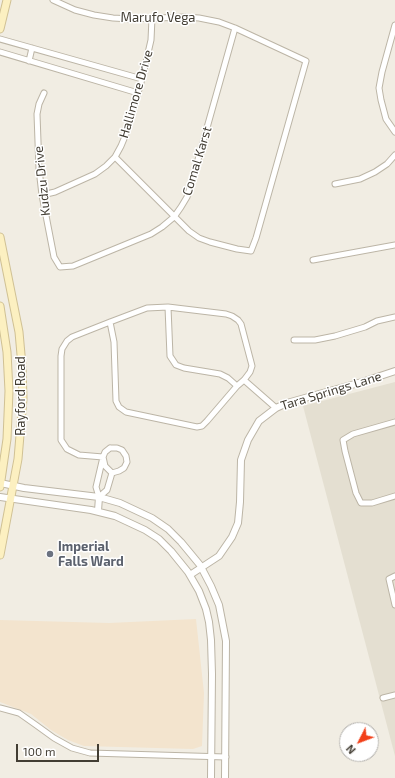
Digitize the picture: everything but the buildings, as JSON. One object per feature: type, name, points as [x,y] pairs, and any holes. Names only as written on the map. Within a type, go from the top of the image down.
[{"type":"main road","points":[[0,29],[7,0]]},
{"type":"main road","name":"Rayford Road","points":[[0,237],[3,263],[19,332],[23,383],[21,441],[12,499],[0,555]]},
{"type":"main road","name":"Rayford Road","points":[[0,306],[7,352],[10,391],[7,438],[0,484]]},
{"type":"street","name":"Marufo Vega","points":[[53,0],[75,10],[94,15],[124,19],[171,17],[199,18],[219,22],[306,61],[256,238],[250,251],[237,250],[199,238],[174,217]]},
{"type":"street","name":"Hallimore Drive","points":[[42,195],[55,192],[95,174],[106,166],[121,146],[142,79],[151,40],[152,18]]},
{"type":"street","points":[[395,25],[382,72],[380,88],[381,100],[386,119],[395,132]]},
{"type":"street","name":"Comal Karst","points":[[60,268],[73,266],[151,234],[174,217],[187,197],[235,28]]},
{"type":"street","points":[[0,39],[142,79]]},
{"type":"street","points":[[29,61],[32,48]]},
{"type":"street","points":[[0,52],[138,93]]},
{"type":"street","name":"Kudzu Drive","points":[[44,92],[37,114],[38,163],[42,195],[54,256],[60,268]]},
{"type":"street","points":[[335,184],[360,179],[375,172],[387,164],[395,155]]},
{"type":"street","points":[[114,157],[174,217]]},
{"type":"street","points":[[313,260],[395,245]]},
{"type":"street","points":[[103,457],[80,455],[67,450],[61,440],[61,356],[63,344],[70,339],[110,322],[147,308],[168,307],[226,314],[238,320],[242,328],[251,362],[250,372],[244,380],[202,426],[197,427],[126,412],[119,408],[116,402],[114,342],[110,322]]},
{"type":"street","points":[[168,307],[170,356],[176,365],[184,368],[220,374],[228,378],[237,386]]},
{"type":"street","points":[[294,340],[315,340],[335,336],[365,327],[377,321],[395,317]]},
{"type":"street","name":"Tara Springs Lane","points":[[190,575],[219,556],[232,537],[238,523],[241,460],[248,440],[258,421],[276,408],[287,403],[395,371]]},
{"type":"street","points":[[244,380],[276,408]]},
{"type":"street","points":[[395,422],[353,434],[343,440],[356,493],[361,503],[372,502],[395,496]]},
{"type":"street","points":[[98,512],[99,497],[96,487],[103,457],[105,452],[110,448],[116,448],[122,450],[126,456],[127,462],[124,468],[112,473]]},
{"type":"street","points":[[103,457],[105,466],[112,473]]},
{"type":"street","points":[[99,497],[107,490],[112,473]]},
{"type":"street","points":[[0,484],[99,497],[120,503],[152,518],[168,529],[181,542],[202,568],[219,605],[226,641],[225,778]]},
{"type":"street","points":[[0,497],[115,516],[132,523],[159,540],[171,551],[190,575],[209,622],[212,674],[211,778]]},
{"type":"street","points":[[395,576],[389,579],[395,605]]},
{"type":"street","points":[[212,674],[226,675]]},
{"type":"street","points":[[383,698],[395,694]]},
{"type":"street","points":[[0,708],[19,714],[36,724],[54,738],[72,748],[90,753],[226,757]]},
{"type":"shaded area","points":[[395,382],[395,756],[303,406]]},
{"type":"shaded area","points":[[196,619],[204,693],[202,746],[193,749],[84,746],[68,740],[51,730],[31,714],[0,702],[0,620],[109,623]]},
{"type":"place","name":"Imperial Falls Ward","points":[[50,554]]}]
